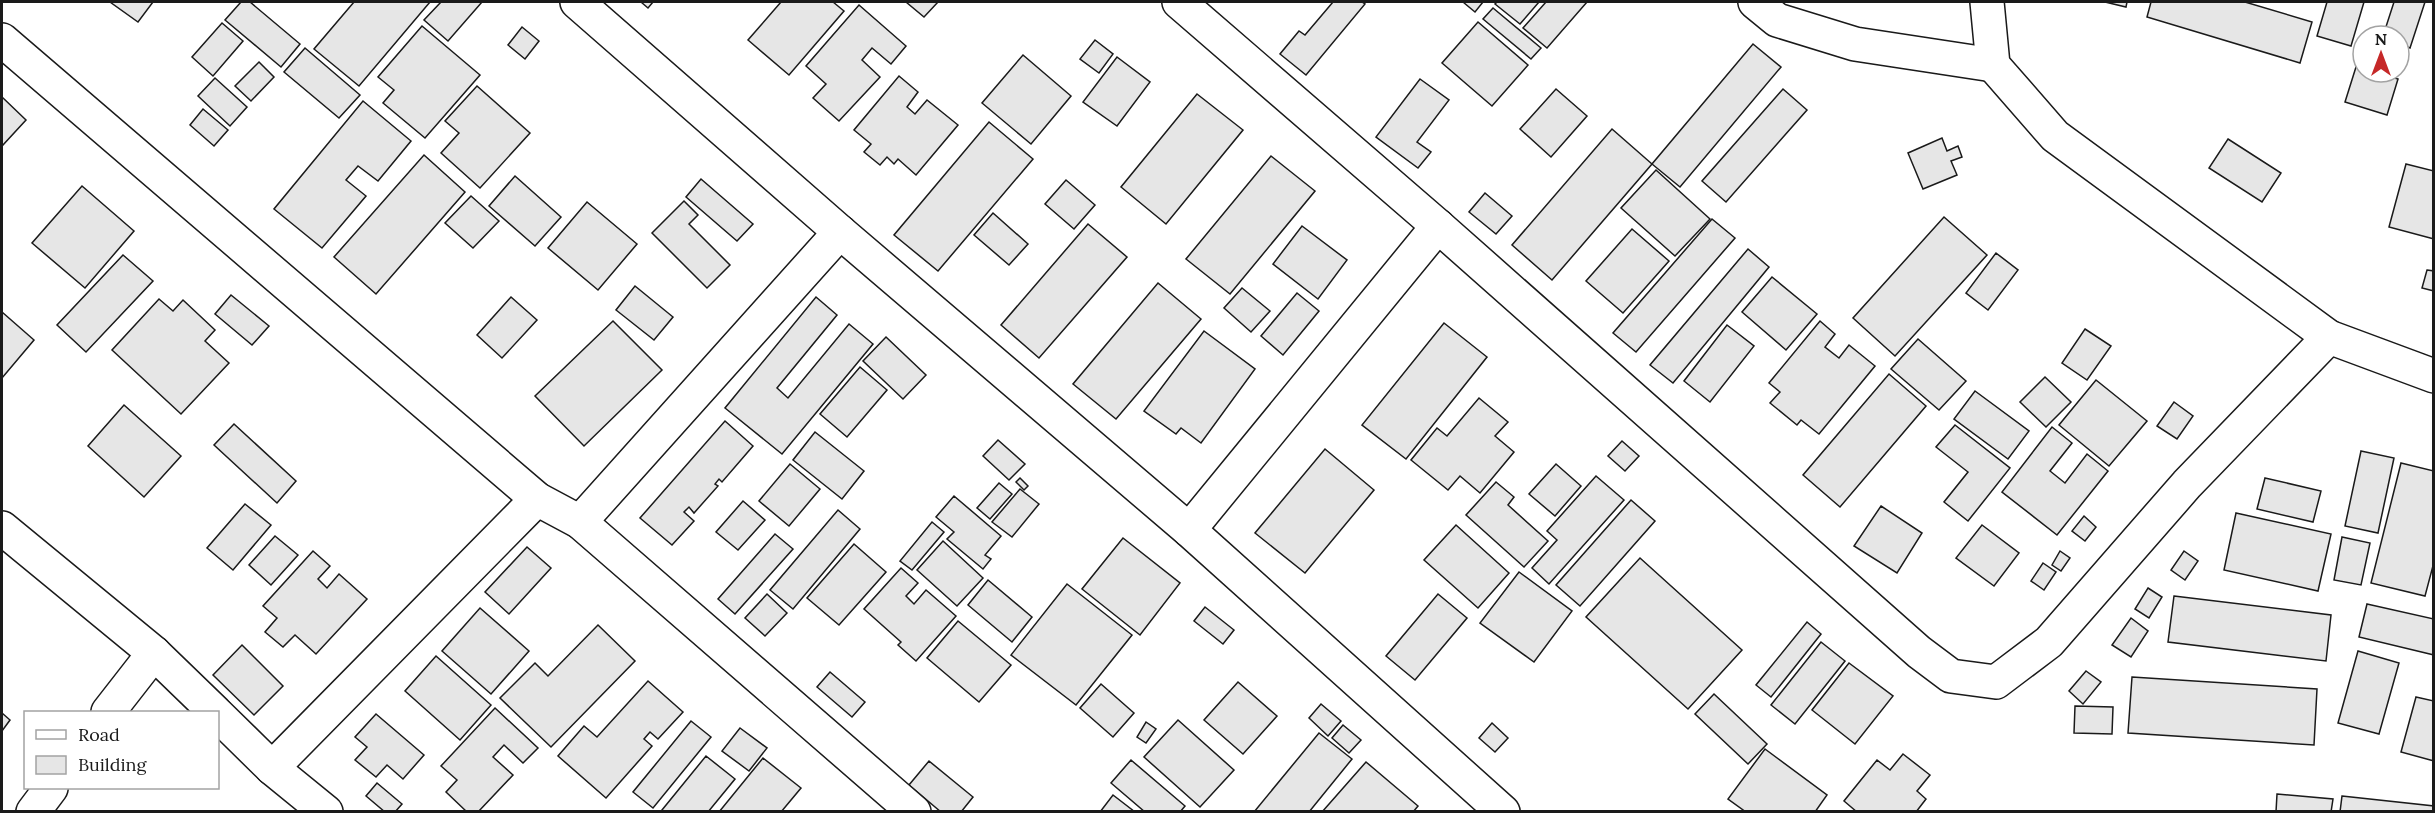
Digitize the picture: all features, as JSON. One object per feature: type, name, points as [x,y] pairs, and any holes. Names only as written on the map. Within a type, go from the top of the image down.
[{"type":"street","points":[[577,2],[840,232],[1189,530],[1503,812]]},
{"type":"street","points":[[1179,2],[1438,226],[1910,644],[1951,676],[1996,682],[2049,642],[2187,484],[2329,337]]},
{"type":"street","points":[[1755,2],[1777,20],[1855,44],[1993,65]]},
{"type":"street","points":[[1987,2],[1993,65],[2055,136],[2329,337],[2433,376]]},
{"type":"street","points":[[2,40],[537,499],[580,522],[914,812]]},
{"type":"street","points":[[1189,530],[1438,226]]},
{"type":"street","points":[[580,522],[840,232]]},
{"type":"street","points":[[272,768],[537,499]]},
{"type":"street","points":[[2,528],[154,653],[213,711]]},
{"type":"street","points":[[109,711],[154,653]]},
{"type":"street","points":[[219,717],[272,768],[326,812]]},
{"type":"street","points":[[33,812],[50,789]]},
{"type":"building","points":[[110,2],[153,2],[138,22]]},
{"type":"building","points":[[241,2],[250,2],[300,44],[281,67],[225,20]]},
{"type":"building","points":[[354,2],[430,2],[359,86],[314,49]]},
{"type":"building","points":[[441,2],[482,2],[448,41],[424,20]]},
{"type":"building","points":[[641,2],[653,2],[648,8]]},
{"type":"building","points":[[781,2],[833,2],[844,11],[789,75],[748,40]]},
{"type":"building","points":[[906,2],[938,2],[924,17]]},
{"type":"building","points":[[1333,2],[1362,2],[1365,4],[1306,75],[1280,54],[1299,31],[1305,35]]},
{"type":"building","points":[[1463,2],[1483,2],[1475,12]]},
{"type":"building","points":[[1497,2],[1539,2],[1520,24],[1495,4]]},
{"type":"building","points":[[1546,2],[1587,2],[1547,48],[1523,28]]},
{"type":"building","points":[[2105,2],[2127,2],[2126,7]]},
{"type":"building","points":[[2151,2],[2245,2],[2312,22],[2300,63],[2147,17]]},
{"type":"building","points":[[2327,2],[2364,2],[2358,24],[2351,24],[2351,46],[2317,36]]},
{"type":"building","points":[[2394,2],[2425,2],[2411,45],[2411,24],[2387,24]]},
{"type":"building","points":[[859,5],[906,46],[891,64],[872,48],[862,60],[880,77],[839,121],[813,98],[826,84],[806,66]]},
{"type":"building","points":[[1493,8],[1541,48],[1531,59],[1483,19]]},
{"type":"building","points":[[1478,22],[1528,65],[1492,106],[1442,63]]},
{"type":"building","points":[[222,23],[243,41],[213,76],[192,57]]},
{"type":"building","points":[[422,26],[480,75],[425,138],[383,103],[394,90],[378,77]]},
{"type":"building","points":[[522,27],[539,41],[525,59],[508,45]]},
{"type":"building","points":[[1095,40],[1113,54],[1099,73],[1080,59]]},
{"type":"building","points":[[1753,44],[1781,67],[1680,187],[1652,164]]},
{"type":"building","points":[[305,48],[360,95],[339,118],[284,72]]},
{"type":"building","points":[[1023,55],[1071,96],[1031,144],[982,103]]},
{"type":"building","points":[[1117,57],[1150,82],[1117,126],[1083,102]]},
{"type":"building","points":[[259,62],[274,77],[251,101],[235,86]]},
{"type":"building","points":[[899,76],[918,92],[907,107],[915,114],[927,100],[958,125],[916,175],[898,159],[894,164],[887,157],[880,165],[864,152],[871,144],[854,130]]},
{"type":"building","points":[[215,78],[247,107],[230,126],[198,96]]},
{"type":"building","points":[[1420,79],[1449,100],[1417,142],[1431,152],[1418,168],[1376,137]]},
{"type":"building","points":[[2351,83],[2396,84],[2387,115],[2345,102]]},
{"type":"building","points":[[477,86],[530,133],[480,188],[441,153],[459,133],[445,121]]},
{"type":"building","points":[[1556,89],[1587,116],[1551,157],[1520,129]]},
{"type":"building","points":[[1783,89],[1807,110],[1726,202],[1702,181]]},
{"type":"building","points":[[1197,94],[1243,130],[1166,224],[1121,187]]},
{"type":"building","points":[[2,97],[26,120],[2,146]]},
{"type":"building","points":[[363,101],[411,141],[378,181],[358,166],[346,180],[366,196],[322,248],[274,209]]},
{"type":"building","points":[[203,109],[228,130],[214,146],[190,125]]},
{"type":"building","points":[[989,122],[1033,159],[938,271],[894,235]]},
{"type":"building","points":[[1612,129],[1652,164],[1552,280],[1512,245]]},
{"type":"building","points":[[1942,138],[1947,151],[1958,146],[1962,157],[1951,161],[1957,175],[1923,189],[1908,153]]},
{"type":"building","points":[[2228,139],[2281,173],[2262,202],[2209,168]]},
{"type":"building","points":[[424,155],[465,192],[376,294],[334,257]]},
{"type":"building","points":[[1271,156],[1315,191],[1230,294],[1186,259]]},
{"type":"building","points":[[2406,164],[2434,171],[2434,239],[2389,227]]},
{"type":"building","points":[[1656,170],[1710,219],[1675,256],[1621,208]]},
{"type":"building","points":[[515,176],[561,217],[535,246],[489,206]]},
{"type":"building","points":[[701,179],[753,224],[737,241],[686,197]]},
{"type":"building","points":[[1066,180],[1095,205],[1074,229],[1045,204]]},
{"type":"building","points":[[82,186],[134,231],[85,288],[32,243]]},
{"type":"building","points":[[1485,193],[1512,216],[1496,234],[1469,212]]},
{"type":"building","points":[[471,196],[499,221],[473,248],[445,223]]},
{"type":"building","points":[[684,201],[698,215],[689,224],[730,265],[707,288],[652,233]]},
{"type":"building","points":[[587,202],[637,244],[598,290],[548,248]]},
{"type":"building","points":[[993,213],[1028,244],[1009,265],[974,235]]},
{"type":"building","points":[[1944,217],[1987,255],[1895,356],[1853,318]]},
{"type":"building","points":[[1712,219],[1735,238],[1636,352],[1613,333]]},
{"type":"building","points":[[1088,224],[1127,257],[1039,358],[1001,325]]},
{"type":"building","points":[[1302,226],[1347,260],[1318,299],[1273,264]]},
{"type":"building","points":[[1632,229],[1669,261],[1623,313],[1586,281]]},
{"type":"building","points":[[1748,249],[1769,267],[1673,383],[1650,365]]},
{"type":"building","points":[[1996,253],[2018,270],[1988,310],[1966,293]]},
{"type":"building","points":[[123,255],[153,281],[86,352],[57,325]]},
{"type":"building","points":[[2427,270],[2434,271],[2434,291],[2422,288]]},
{"type":"building","points":[[1772,277],[1817,314],[1786,350],[1742,312]]},
{"type":"building","points":[[1158,283],[1201,319],[1116,419],[1073,384]]},
{"type":"building","points":[[635,286],[673,317],[654,340],[616,310]]},
{"type":"building","points":[[1242,288],[1270,311],[1251,332],[1224,308]]},
{"type":"building","points":[[1297,293],[1319,311],[1283,355],[1261,336]]},
{"type":"building","points":[[231,295],[269,326],[252,345],[215,314]]},
{"type":"building","points":[[511,297],[537,320],[502,358],[477,335]]},
{"type":"building","points":[[816,297],[837,315],[777,388],[788,398],[849,324],[873,344],[782,454],[725,408]]},
{"type":"building","points":[[159,299],[173,311],[183,300],[215,330],[205,341],[229,363],[181,414],[112,350]]},
{"type":"building","points":[[2,312],[34,340],[2,378]]},
{"type":"building","points":[[613,321],[662,370],[584,446],[535,396]]},
{"type":"building","points":[[1820,321],[1835,334],[1825,347],[1839,358],[1849,345],[1875,366],[1819,434],[1801,420],[1797,425],[1770,403],[1780,392],[1769,383]]},
{"type":"building","points":[[1444,323],[1487,357],[1406,459],[1362,425]]},
{"type":"building","points":[[1727,325],[1754,346],[1710,402],[1684,381]]},
{"type":"building","points":[[2085,329],[2111,346],[2087,380],[2062,363]]},
{"type":"building","points":[[1204,331],[1255,369],[1201,443],[1181,428],[1176,434],[1144,411]]},
{"type":"building","points":[[886,337],[926,375],[903,399],[863,361]]},
{"type":"building","points":[[1918,339],[1966,381],[1939,410],[1891,369]]},
{"type":"building","points":[[860,367],[887,390],[847,437],[820,414]]},
{"type":"building","points":[[1889,374],[1926,406],[1840,507],[1803,475]]},
{"type":"building","points":[[2045,377],[2071,402],[2046,427],[2020,402]]},
{"type":"building","points":[[2096,380],[2147,421],[2109,466],[2059,425]]},
{"type":"building","points":[[1975,391],[2029,431],[2008,459],[1954,419]]},
{"type":"building","points":[[1479,398],[1508,422],[1495,436],[1514,452],[1480,493],[1460,476],[1448,490],[1411,460],[1437,428],[1447,436]]},
{"type":"building","points":[[2174,402],[2193,416],[2177,439],[2157,426]]},
{"type":"building","points":[[124,405],[181,456],[144,497],[88,446]]},
{"type":"building","points":[[725,421],[753,446],[722,482],[719,479],[715,484],[718,486],[694,513],[689,507],[684,512],[694,521],[672,545],[640,518]]},
{"type":"building","points":[[234,424],[296,481],[277,503],[214,445]]},
{"type":"building","points":[[1955,425],[2010,468],[1968,521],[1944,502],[1968,472],[1936,447]]},
{"type":"building","points":[[2052,427],[2072,443],[2050,471],[2065,483],[2087,454],[2108,471],[2057,535],[2002,492]]},
{"type":"building","points":[[815,432],[864,471],[842,499],[793,460]]},
{"type":"building","points":[[998,440],[1025,464],[1009,480],[983,456]]},
{"type":"building","points":[[1622,441],[1639,456],[1625,471],[1608,456]]},
{"type":"building","points":[[1325,449],[1374,490],[1305,573],[1255,533]]},
{"type":"building","points":[[2361,451],[2394,458],[2378,533],[2345,526]]},
{"type":"building","points":[[2401,463],[2434,471],[2434,562],[2425,596],[2371,583]]},
{"type":"building","points":[[790,464],[820,489],[789,526],[759,501]]},
{"type":"building","points":[[1556,464],[1581,486],[1555,516],[1529,494]]},
{"type":"building","points":[[1596,476],[1624,500],[1549,584],[1532,568],[1557,540],[1547,531]]},
{"type":"building","points":[[1020,478],[1028,486],[1024,490],[1016,482]]},
{"type":"building","points":[[2265,478],[2321,491],[2313,522],[2257,509]]},
{"type":"building","points":[[1496,482],[1514,497],[1508,505],[1548,541],[1524,567],[1466,515]]},
{"type":"building","points":[[999,483],[1012,494],[990,519],[977,508]]},
{"type":"building","points":[[1020,489],[1039,504],[1012,537],[992,522]]},
{"type":"building","points":[[954,496],[1001,536],[985,555],[991,559],[983,569],[947,539],[954,532],[936,517]]},
{"type":"building","points":[[1631,500],[1655,521],[1580,606],[1556,585]]},
{"type":"building","points":[[743,501],[765,520],[738,550],[716,532]]},
{"type":"building","points":[[245,504],[271,525],[233,570],[207,548]]},
{"type":"building","points":[[1881,506],[1922,533],[1897,573],[1854,546]]},
{"type":"building","points":[[838,510],[860,529],[793,609],[770,590]]},
{"type":"building","points":[[2236,513],[2331,534],[2318,591],[2224,570]]},
{"type":"building","points":[[2084,516],[2096,527],[2085,541],[2072,531]]},
{"type":"building","points":[[932,522],[944,532],[912,570],[900,561]]},
{"type":"building","points":[[1456,525],[1509,573],[1478,608],[1424,560]]},
{"type":"building","points":[[1982,525],[2019,553],[1994,586],[1956,558]]},
{"type":"building","points":[[775,534],[793,549],[735,614],[718,599]]},
{"type":"building","points":[[275,536],[298,555],[271,585],[249,565]]},
{"type":"building","points":[[2342,537],[2370,543],[2361,585],[2334,580]]},
{"type":"building","points":[[1123,538],[1180,583],[1140,635],[1082,589]]},
{"type":"building","points":[[943,541],[983,578],[957,606],[917,570]]},
{"type":"building","points":[[854,544],[886,572],[839,625],[807,598]]},
{"type":"building","points":[[527,547],[551,568],[509,614],[485,592]]},
{"type":"building","points":[[313,551],[330,566],[318,579],[327,588],[339,574],[367,599],[316,654],[295,635],[283,647],[265,632],[277,618],[263,606]]},
{"type":"building","points":[[2060,551],[2070,558],[2061,571],[2052,565]]},
{"type":"building","points":[[2184,551],[2198,561],[2185,580],[2171,570]]},
{"type":"building","points":[[1640,558],[1742,650],[1688,709],[1586,617]]},
{"type":"building","points":[[2043,563],[2056,572],[2044,590],[2031,581]]},
{"type":"building","points":[[901,568],[918,583],[906,596],[914,604],[926,590],[956,616],[916,661],[898,645],[901,642],[864,609]]},
{"type":"building","points":[[1519,572],[1572,611],[1534,662],[1480,623]]},
{"type":"building","points":[[988,580],[1032,617],[1012,642],[968,605]]},
{"type":"building","points":[[1067,584],[1132,635],[1076,705],[1011,655]]},
{"type":"building","points":[[2148,588],[2162,597],[2149,618],[2135,609]]},
{"type":"building","points":[[767,594],[787,613],[765,636],[745,618]]},
{"type":"building","points":[[1438,594],[1467,618],[1415,680],[1386,656]]},
{"type":"building","points":[[2174,596],[2331,615],[2326,661],[2168,642]]},
{"type":"building","points":[[2367,604],[2434,619],[2434,655],[2359,637]]},
{"type":"building","points":[[1205,607],[1234,630],[1223,644],[1194,621]]},
{"type":"building","points":[[480,608],[529,651],[491,694],[442,651]]},
{"type":"building","points":[[2131,618],[2148,631],[2131,657],[2112,645]]},
{"type":"building","points":[[958,621],[1011,665],[979,702],[927,658]]},
{"type":"building","points":[[1807,622],[1821,634],[1771,697],[1756,685]]},
{"type":"building","points":[[598,625],[635,661],[551,747],[500,698],[535,663],[548,676]]},
{"type":"building","points":[[1821,642],[1845,661],[1795,724],[1771,705]]},
{"type":"building","points":[[242,645],[283,686],[254,715],[213,675]]},
{"type":"building","points":[[2358,651],[2399,663],[2379,734],[2338,723]]},
{"type":"building","points":[[436,656],[491,705],[460,740],[405,691]]},
{"type":"building","points":[[1849,663],[1893,696],[1855,744],[1812,710]]},
{"type":"building","points":[[2086,671],[2101,682],[2083,704],[2069,691]]},
{"type":"building","points":[[830,672],[865,702],[852,717],[817,687]]},
{"type":"building","points":[[2132,677],[2317,689],[2314,745],[2128,733]]},
{"type":"building","points":[[648,681],[683,712],[658,739],[650,732],[644,739],[652,746],[606,798],[558,756],[584,726],[597,737]]},
{"type":"building","points":[[1238,682],[1277,716],[1243,754],[1204,720]]},
{"type":"building","points":[[1101,684],[1134,713],[1113,737],[1080,708]]},
{"type":"building","points":[[1714,694],[1767,744],[1748,764],[1695,714]]},
{"type":"building","points":[[2416,697],[2434,701],[2434,761],[2401,752]]},
{"type":"building","points":[[1321,704],[1341,721],[1328,736],[1309,718]]},
{"type":"building","points":[[2075,706],[2113,707],[2112,734],[2074,733]]},
{"type":"building","points":[[495,708],[538,748],[523,763],[504,745],[493,757],[513,775],[478,812],[467,812],[446,792],[457,780],[441,766]]},
{"type":"building","points":[[2,713],[10,720],[2,731]]},
{"type":"building","points":[[376,714],[424,755],[403,779],[387,765],[376,777],[355,760],[367,747],[355,737]]},
{"type":"building","points":[[1178,720],[1234,770],[1200,807],[1144,757]]},
{"type":"building","points":[[691,721],[711,737],[653,808],[633,792]]},
{"type":"building","points":[[1146,722],[1156,729],[1146,743],[1137,737]]},
{"type":"building","points":[[1492,723],[1508,738],[1495,752],[1479,738]]},
{"type":"building","points":[[1343,725],[1361,740],[1349,753],[1332,738]]},
{"type":"building","points":[[740,728],[767,748],[749,771],[722,751]]},
{"type":"building","points":[[1319,733],[1352,759],[1309,812],[1254,812]]},
{"type":"building","points":[[1765,749],[1827,795],[1815,812],[1746,812],[1728,799]]},
{"type":"building","points":[[1903,754],[1930,775],[1917,791],[1926,799],[1916,812],[1857,812],[1844,801],[1877,760],[1890,770]]},
{"type":"building","points":[[706,756],[735,779],[708,812],[664,812],[662,810]]},
{"type":"building","points":[[763,758],[801,788],[781,812],[719,812]]},
{"type":"building","points":[[1131,760],[1185,806],[1180,812],[1145,812],[1111,783]]},
{"type":"building","points":[[929,761],[973,797],[961,812],[941,812],[909,785]]},
{"type":"building","points":[[1366,762],[1418,806],[1413,812],[1322,812]]},
{"type":"building","points":[[377,783],[402,804],[395,812],[385,812],[366,796]]},
{"type":"building","points":[[2277,794],[2333,799],[2331,812],[2276,812]]},
{"type":"building","points":[[1113,795],[1135,812],[1100,812]]},
{"type":"building","points":[[2342,796],[2434,806],[2434,812],[2340,812]]}]
